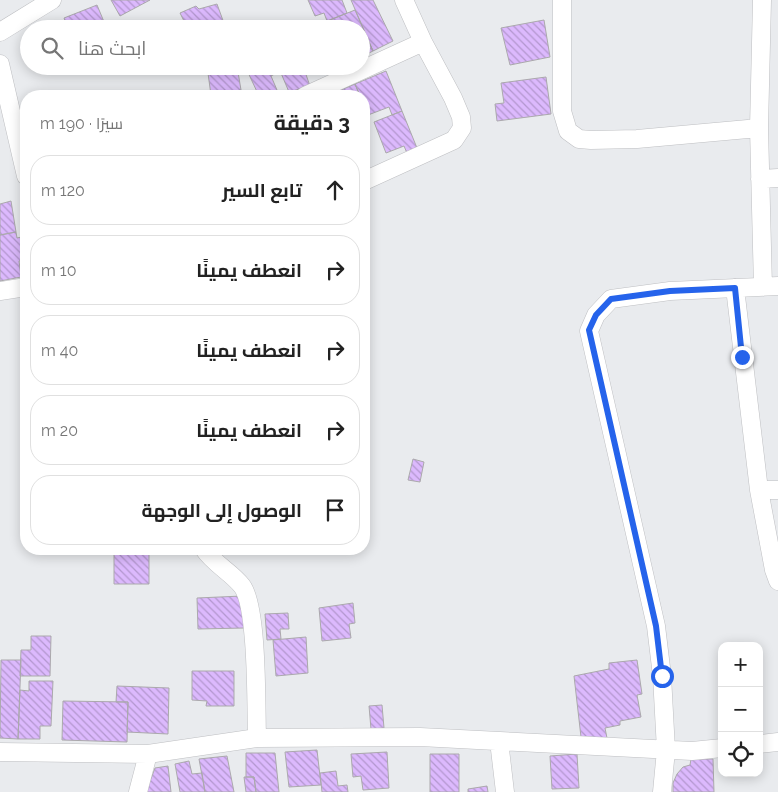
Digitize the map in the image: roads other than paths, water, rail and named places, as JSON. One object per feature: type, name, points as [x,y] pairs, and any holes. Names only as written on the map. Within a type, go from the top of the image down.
[{"type":"street","points":[[0,32],[52,0]]},
{"type":"street","points":[[370,178],[454,140],[462,128],[461,117],[453,98],[423,42],[404,0]]},
{"type":"street","points":[[562,0],[562,111],[568,131],[579,139],[637,139],[759,128]]},
{"type":"street","points":[[662,792],[666,750],[662,676],[656,626],[589,330],[596,315],[611,299],[670,291],[770,286],[769,179],[759,128],[762,0]]},
{"type":"street","points":[[370,66],[423,42]]},
{"type":"street","points":[[0,64],[20,150]]},
{"type":"street","points":[[318,90],[351,75]]},
{"type":"street","points":[[0,291],[20,288]]},
{"type":"street","points":[[735,288],[759,490],[774,570],[778,581]]},
{"type":"street","points":[[759,490],[778,490]]},
{"type":"street","points":[[208,555],[243,587],[250,602],[253,628],[256,738]]},
{"type":"street","points":[[0,752],[148,754],[256,738],[420,737],[692,751],[718,748]]},
{"type":"street","points":[[499,741],[505,792]]},
{"type":"street","points":[[763,744],[778,742]]},
{"type":"street","points":[[138,792],[148,754]]}]
